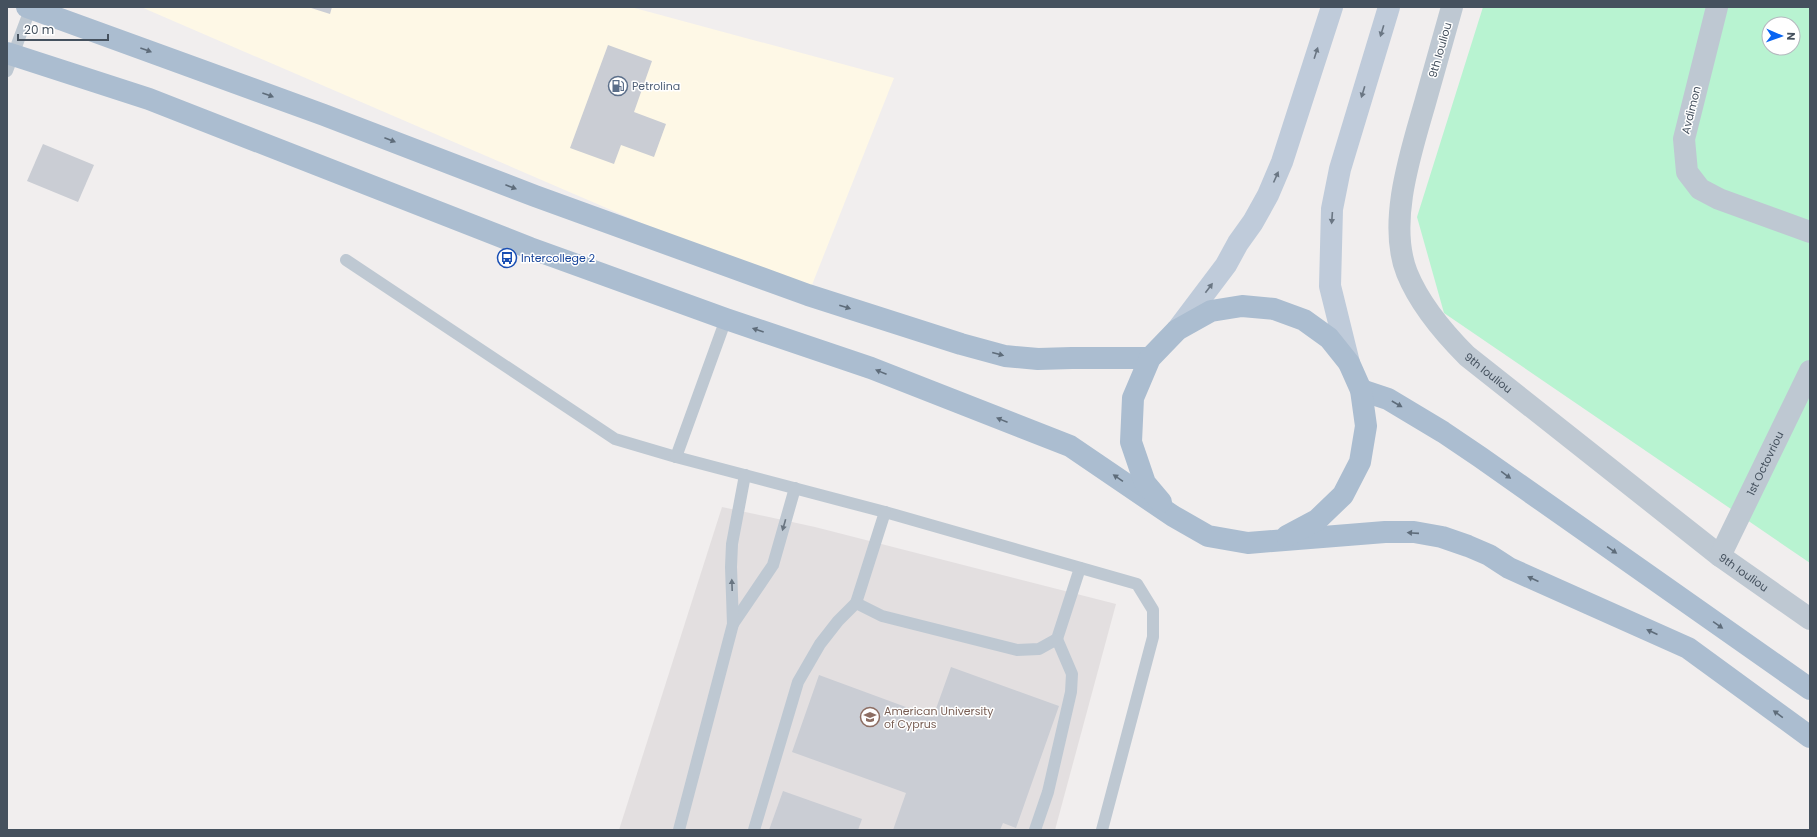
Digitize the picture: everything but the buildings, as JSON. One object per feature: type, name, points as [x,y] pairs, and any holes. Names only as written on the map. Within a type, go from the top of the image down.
[{"type":"main road","points":[[29,7],[324,115],[535,196],[786,287],[961,344],[1005,356],[1038,359],[1150,358]]},
{"type":"main road","points":[[1173,516],[1145,483],[1131,442],[1133,398],[1150,358],[1177,330],[1226,265],[1268,195],[1282,162],[1332,7]]},
{"type":"main road","points":[[1248,543],[1284,537],[1317,520],[1343,495],[1360,462],[1366,426],[1361,390],[1349,363],[1330,286],[1332,209],[1340,169],[1389,7]]},
{"type":"main road","points":[[9,59],[149,99],[530,248],[726,319],[871,368],[1070,446],[1173,516],[1208,536],[1248,543],[1385,532],[1414,532],[1442,537],[1468,546],[1489,555],[1510,568],[1688,648],[1810,737]]},
{"type":"main road","points":[[1177,330],[1211,312],[1242,306],[1274,309],[1304,320],[1329,338],[1349,363]]},
{"type":"main road","points":[[1361,390],[1388,399],[1456,440],[1810,689]]},
{"type":"street","name":"9th Iouliou","points":[[1452,7],[1414,140],[1402,194],[1399,221],[1401,248],[1406,272],[1431,315],[1447,336],[1467,356],[1720,556],[1810,619]]},
{"type":"street","name":"Avdimon","points":[[1717,7],[1684,139],[1687,172],[1700,189],[1719,199],[1810,232]]},
{"type":"street","name":"1st Octovriou","points":[[1720,556],[1810,371]]},
{"type":"lane","points":[[9,59],[29,7]]},
{"type":"lane","points":[[346,260],[615,439],[676,457],[885,512],[1137,584],[1153,610],[1153,637],[1102,830]]},
{"type":"lane","points":[[676,457],[726,319]]},
{"type":"lane","points":[[679,830],[733,624],[731,567],[732,544],[745,475]]},
{"type":"lane","points":[[733,624],[773,565],[795,488]]},
{"type":"lane","points":[[754,830],[798,682],[820,644],[838,621],[856,603],[885,512]]},
{"type":"lane","points":[[1035,830],[1048,792],[1072,692],[1072,674],[1057,638],[1080,568]]},
{"type":"lane","points":[[856,603],[882,616],[1016,650],[1038,649],[1057,638]]},
{"type":"shaded area","points":[[141,7],[631,7],[894,78],[808,295]]},
{"type":"shaded area","name":"American University of Cyprus","points":[[722,507],[815,527],[1116,604],[1055,830],[619,830]]},
{"type":"green space","points":[[1483,7],[1810,7],[1810,563],[1444,313],[1417,217]]},
{"type":"place","name":"Petrolina","points":[[618,86]]},
{"type":"place","name":"Intercollege 2","points":[[507,258]]},
{"type":"place","name":"American University of Cyprus","points":[[870,717]]}]
